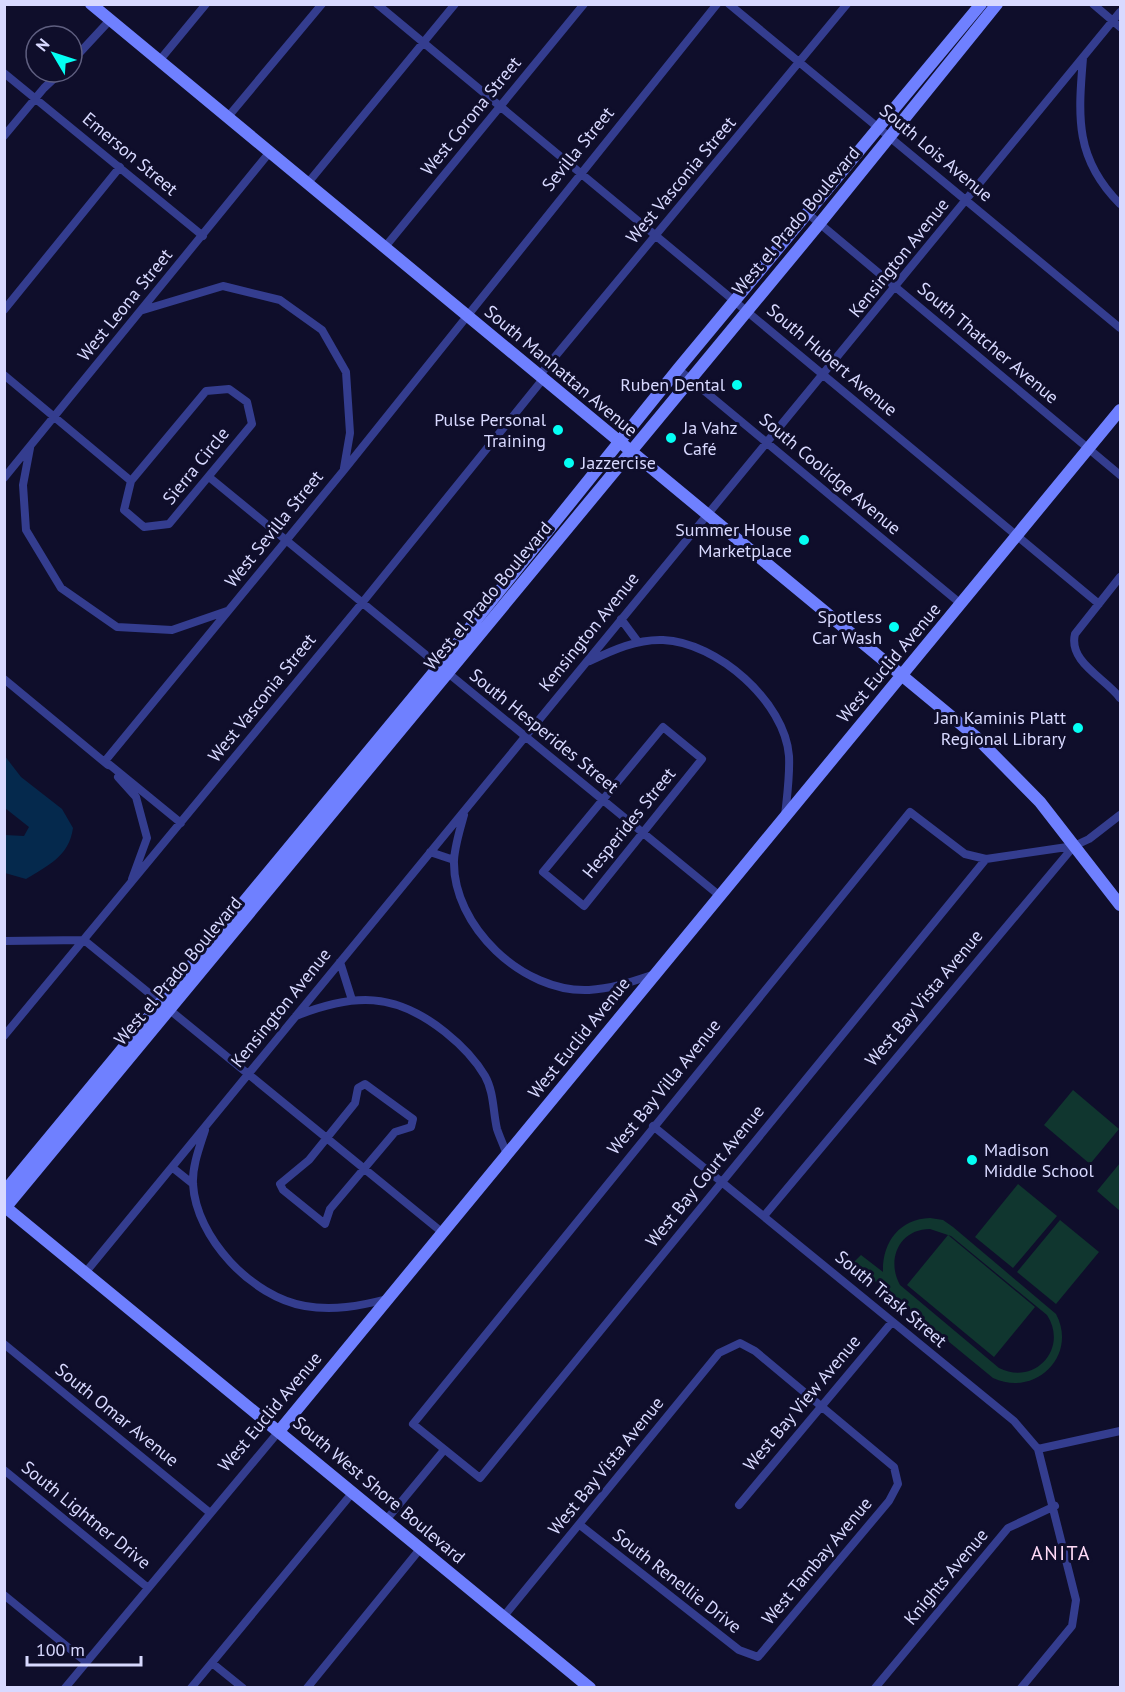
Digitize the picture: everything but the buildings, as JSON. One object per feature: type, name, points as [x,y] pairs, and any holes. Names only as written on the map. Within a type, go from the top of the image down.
[{"type":"street","points":[[159,61],[206,4]]},
{"type":"street","points":[[227,118],[322,4]]},
{"type":"street","name":"South Hubert Avenue","points":[[377,4],[1098,604]]},
{"type":"street","points":[[307,184],[455,4]]},
{"type":"street","name":"West Corona Street","points":[[384,248],[584,4]]},
{"type":"street","name":"Sevilla Street","points":[[466,315],[579,172],[717,4]]},
{"type":"street","name":"South Lois Avenue","points":[[729,4],[1120,328]]},
{"type":"street","name":"West Vasconia Street","points":[[4,1036],[362,603],[541,377],[847,4]]},
{"type":"street","name":"West el Prado Boulevard","points":[[520,575],[601,488],[745,310],[820,223],[890,136],[958,43],[981,4]]},
{"type":"street","name":"West el Prado Boulevard","points":[[5,1208],[96,1090],[520,575],[590,479],[678,369],[879,128],[997,4]]},
{"type":"street","points":[[1093,4],[1120,27]]},
{"type":"street","name":"South Manhattan Avenue","points":[[93,5],[989,749],[1040,802],[1120,905]]},
{"type":"street","name":"Kensington Avenue","points":[[85,1273],[1120,12]]},
{"type":"street","points":[[84,48],[110,20]]},
{"type":"street","points":[[1083,58],[1079,103],[1082,139],[1093,171],[1120,204]]},
{"type":"street","name":"Emerson Street","points":[[4,72],[203,236]]},
{"type":"street","points":[[4,136],[49,84]]},
{"type":"street","name":"West Leona Street","points":[[4,478],[269,153]]},
{"type":"street","points":[[4,310],[120,167]]},
{"type":"street","name":"South Thatcher Avenue","points":[[807,213],[1120,475]]},
{"type":"street","points":[[143,310],[223,286],[280,300],[322,330],[346,372],[350,433],[344,470]]},
{"type":"street","name":"West Sevilla Street","points":[[105,761],[344,470],[466,315]]},
{"type":"street","name":"South Coolidge Avenue","points":[[678,369],[961,604]]},
{"type":"street","points":[[4,375],[131,481]]},
{"type":"street","name":"Sierra Circle","points":[[229,389],[247,402],[252,424],[169,524],[144,527],[124,510],[131,481],[206,391],[229,389]]},
{"type":"street","points":[[648,407],[660,416]]},
{"type":"street","name":"West Euclid Avenue","points":[[64,1688],[209,1512],[280,1431],[1120,410]]},
{"type":"street","points":[[30,447],[23,485],[26,530],[61,588],[117,627],[172,630],[228,611]]},
{"type":"street","name":"South Hesperides Street","points":[[209,477],[720,896]]},
{"type":"street","points":[[590,479],[601,488]]},
{"type":"street","points":[[1120,577],[1075,634],[1072,643],[1079,659],[1112,686],[1120,698]]},
{"type":"street","points":[[621,619],[638,642]]},
{"type":"street","points":[[586,663],[638,642],[664,640],[704,650],[724,662],[765,699],[783,733],[789,755],[784,817]]},
{"type":"street","points":[[4,679],[181,823]]},
{"type":"street","name":"Hesperides Street","points":[[663,728],[702,759],[584,906],[543,872],[603,800],[663,728]]},
{"type":"street","points":[[105,761],[136,797],[147,838],[129,886]]},
{"type":"street","points":[[465,812],[454,860],[465,909],[476,927],[493,946],[539,980],[560,988],[588,990],[624,985],[655,973]]},
{"type":"street","name":"West Bay Villa Avenue","points":[[444,1450],[413,1424],[910,812],[965,854],[986,859]]},
{"type":"street","name":"West Bay Vista Avenue","points":[[764,1216],[1074,846],[1089,839],[1120,815]]},
{"type":"street","points":[[986,859],[1074,846]]},
{"type":"street","points":[[430,852],[454,860]]},
{"type":"street","name":"West Bay Court Avenue","points":[[444,1450],[480,1478],[986,859]]},
{"type":"street","points":[[4,941],[84,940],[443,1233]]},
{"type":"street","points":[[340,962],[352,1000]]},
{"type":"street","points":[[296,1016],[322,1006],[352,1000],[387,1000],[408,1007],[426,1017],[454,1040],[485,1077],[494,1102],[497,1129],[507,1155]]},
{"type":"street","points":[[365,1084],[413,1119],[411,1127],[395,1132],[365,1169],[330,1209],[325,1224],[280,1184],[301,1169],[355,1103],[358,1088],[365,1084]]},
{"type":"street","name":"West el Prado Boulevard","points":[[4,1192],[96,1090]]},
{"type":"street","points":[[205,1126],[193,1184],[198,1211],[207,1232],[222,1252],[265,1289],[285,1300],[305,1306],[357,1307],[387,1299]]},
{"type":"street","name":"South Trask Street","points":[[653,1126],[1014,1421],[1038,1449]]},
{"type":"street","points":[[173,1167],[193,1184]]},
{"type":"street","name":"South West Shore Boulevard","points":[[5,1208],[280,1431],[590,1688]]},
{"type":"street","name":"West Bay View Avenue","points":[[739,1505],[892,1322]]},
{"type":"street","name":"West Bay Vista Avenue","points":[[504,1616],[719,1353],[740,1343],[755,1351],[821,1408]]},
{"type":"street","name":"South Omar Avenue","points":[[4,1344],[209,1512]]},
{"type":"street","name":"West Tambay Avenue","points":[[758,1657],[889,1501],[898,1484],[894,1467],[821,1408]]},
{"type":"street","points":[[1021,1688],[1072,1626],[1076,1600],[1055,1506],[1038,1449],[1120,1431]]},
{"type":"street","points":[[387,1520],[444,1450]]},
{"type":"street","name":"South Lightner Drive","points":[[4,1470],[147,1587]]},
{"type":"street","points":[[191,1688],[352,1492]]},
{"type":"street","name":"Knights Avenue","points":[[876,1688],[1008,1528],[1055,1506]]},
{"type":"street","name":"South Renellie Drive","points":[[580,1525],[739,1650],[758,1657]]},
{"type":"street","points":[[307,1688],[420,1549]]},
{"type":"street","points":[[4,1595],[86,1662]]},
{"type":"street","points":[[212,1663],[243,1688]]},
{"type":"green space","points":[[1073,1090],[1119,1129],[1090,1164],[1044,1125]]},
{"type":"green space","points":[[1120,1163],[1120,1211],[1097,1191]]},
{"type":"green space","points":[[1018,1184],[1057,1216],[1013,1268],[975,1237]]},
{"type":"green space","points":[[919,1219],[943,1220],[1056,1314],[1061,1329],[1061,1344],[1057,1358],[1049,1369],[1038,1377],[1024,1382],[1009,1383],[993,1378],[853,1263],[861,1255],[883,1272],[883,1261],[894,1234]],"holes":[[[930,1229],[951,1236],[1047,1315],[1053,1328],[1054,1340],[1051,1351],[1035,1368],[1024,1372],[1012,1372],[999,1368],[900,1285],[894,1266],[895,1256],[903,1240],[919,1230]]]},
{"type":"green space","points":[[1060,1220],[1099,1252],[1056,1304],[1017,1272]]},
{"type":"green space","points":[[948,1235],[1035,1307],[994,1357],[907,1285]]},
{"type":"water","points":[[4,755],[21,777],[62,809],[73,828],[67,846],[57,859],[26,879],[5,873],[5,835],[24,836],[29,827],[5,808]]},
{"type":"place","name":"Ruben Dental","points":[[737,385]]},
{"type":"place","name":"Pulse Personal Training","points":[[558,430]]},
{"type":"place","name":"Ja Vahz Café","points":[[671,438]]},
{"type":"place","name":"Jazzercise","points":[[569,463]]},
{"type":"place","name":"Summer House Marketplace","points":[[804,540]]},
{"type":"place","name":"Spotless Car Wash","points":[[894,627]]},
{"type":"place","name":"Jan Kaminis Platt Regional Library","points":[[1078,728]]},
{"type":"place","name":"Madison Middle School","points":[[972,1160]]},
{"type":"district","name":"ANITA","points":[[1061,1553]]}]
